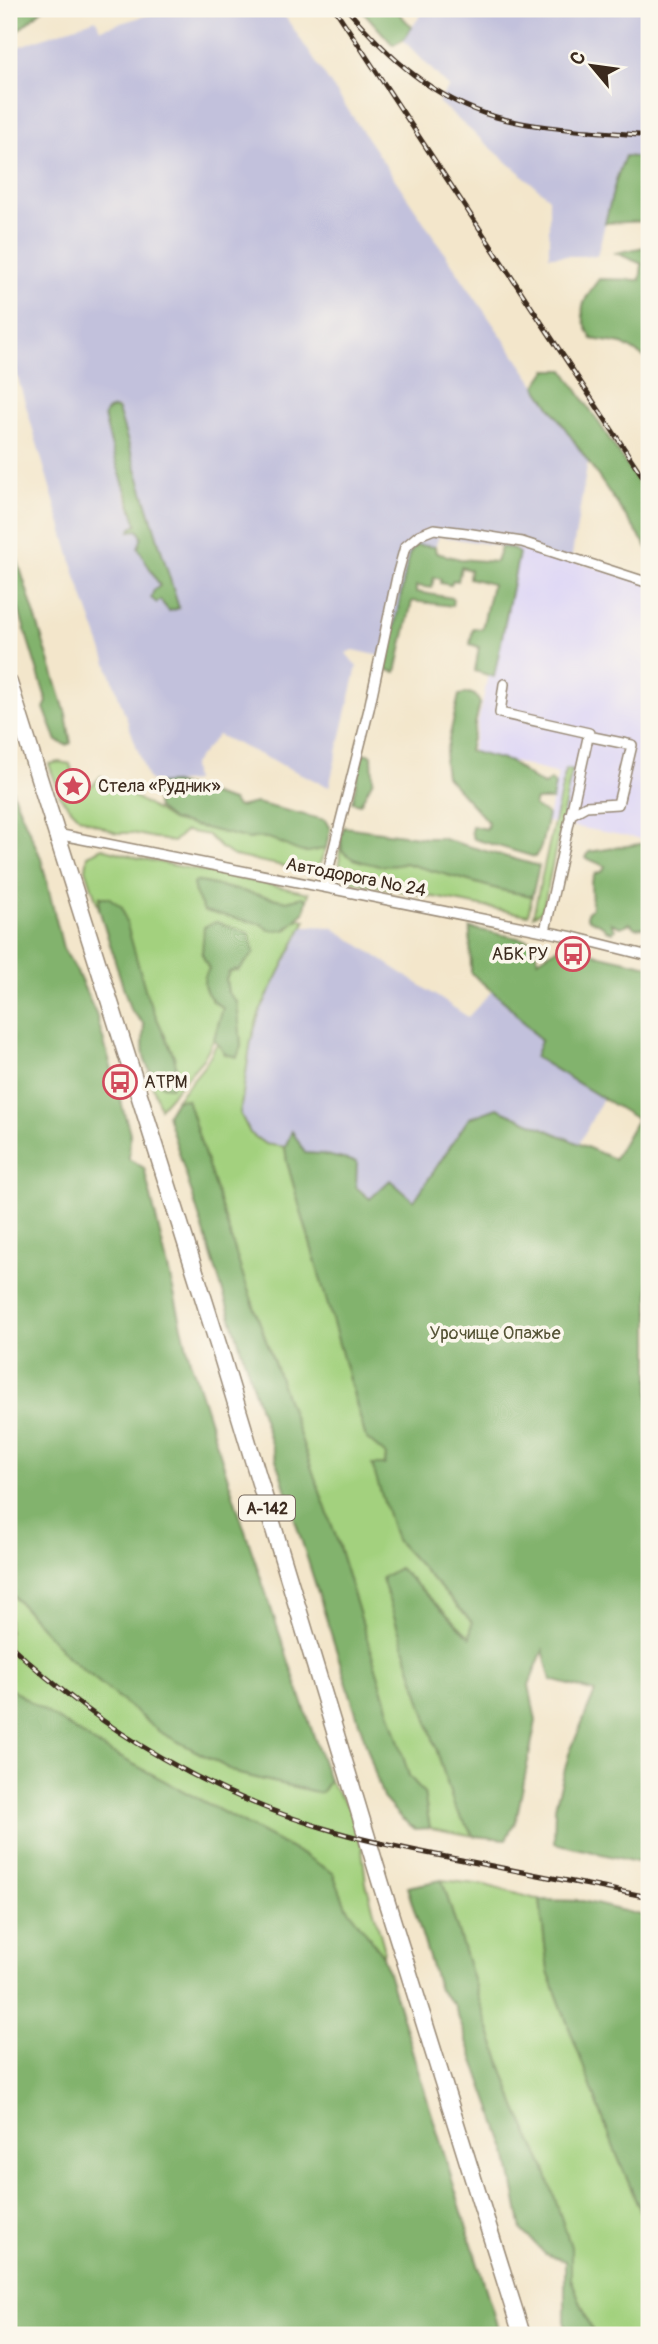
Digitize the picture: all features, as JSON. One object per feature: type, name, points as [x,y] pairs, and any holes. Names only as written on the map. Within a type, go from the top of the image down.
[{"type":"highway","name":"А-142","points":[[9,683],[222,1357],[381,1884],[522,2335]]},
{"type":"street","points":[[324,887],[405,547],[419,535],[434,528],[522,542],[649,583]]},
{"type":"street","points":[[504,684],[500,713],[589,733],[545,932]]},
{"type":"street","points":[[570,815],[586,806],[618,804],[632,745],[588,736]]},
{"type":"street","name":"Автодорога № 24","points":[[55,834],[545,932],[649,956]]},
{"type":"shaded area","points":[[169,9],[280,9],[588,461],[571,561],[516,546],[511,548],[439,536],[435,547],[416,545],[409,555],[389,658],[354,650],[346,653],[357,667],[329,787],[218,735],[192,765],[194,781],[158,784],[148,779],[77,579],[9,348],[9,50],[96,19],[100,29]],"holes":[[[114,408],[118,408],[178,608],[166,607],[162,603],[160,586],[146,563],[143,537],[138,530],[131,528],[137,525],[125,495],[121,472],[106,425]]]},
{"type":"shaded area","points":[[425,9],[484,9],[494,16],[502,9],[649,9],[649,159],[625,156],[616,180],[597,256],[549,256],[549,198],[438,102],[449,87],[403,40]]},
{"type":"shaded area","points":[[516,546],[649,582],[649,840],[547,822],[558,774],[472,751]]},
{"type":"shaded area","points":[[306,926],[332,927],[468,1017],[492,991],[583,1087],[603,1098],[579,1144],[497,1108],[469,1118],[414,1201],[371,1199],[321,1154],[305,1153],[292,1131],[285,1147],[265,1144],[250,1133],[240,1113],[251,1040],[273,982],[301,929]]},
{"type":"green space","points":[[9,9],[42,10],[12,36],[9,50]]},
{"type":"green space","points":[[361,9],[395,9],[412,27],[403,40],[393,45]]},
{"type":"green space","points":[[625,156],[649,159],[649,221],[605,223],[616,180]]},
{"type":"green space","points":[[649,246],[649,360],[622,344],[592,339],[584,322],[583,308],[599,279],[640,280],[642,264],[616,253]]},
{"type":"green space","points":[[547,370],[564,370],[649,499],[649,550],[536,386]]},
{"type":"green space","points":[[114,408],[118,410],[179,608],[169,611],[160,600],[157,603],[151,598],[154,590],[160,586],[138,548],[142,537],[138,530],[130,531],[137,525],[104,415]]},
{"type":"green space","points":[[9,533],[66,714],[71,743],[66,745],[57,741],[44,708],[47,702],[9,578]]},
{"type":"green space","points":[[416,545],[435,547],[436,553],[460,559],[496,562],[501,547],[511,548],[519,553],[494,677],[475,671],[479,647],[470,644],[473,628],[482,629],[492,584],[469,578],[470,570],[461,567],[458,581],[453,580],[451,585],[440,583],[441,579],[434,577],[432,588],[416,586],[416,592],[453,598],[452,606],[412,601],[396,672],[386,670],[409,555]]},
{"type":"green space","points":[[459,695],[475,695],[480,703],[469,751],[511,762],[540,783],[544,785],[551,780],[555,785],[552,800],[536,800],[534,806],[548,815],[541,847],[535,857],[474,839],[472,826],[487,829],[488,822],[446,776],[444,761]]},
{"type":"green space","points":[[363,753],[372,755],[373,780],[360,804],[352,802]]},
{"type":"green space","points":[[49,764],[70,764],[74,777],[66,781],[70,792],[93,785],[101,776],[172,820],[249,839],[272,839],[303,852],[326,848],[318,868],[309,871],[234,856],[208,835],[185,831],[173,842],[132,833],[116,833],[79,817],[61,798]]},
{"type":"green space","points":[[566,769],[572,770],[544,904],[541,911],[533,916]]},
{"type":"green space","points":[[9,775],[13,794],[41,858],[63,948],[96,1014],[130,1133],[129,1159],[144,1168],[190,1360],[329,1781],[321,1793],[239,1774],[160,1732],[68,1657],[9,1591]]},
{"type":"green space","points":[[173,783],[232,801],[238,807],[256,803],[325,820],[330,829],[326,848],[303,852],[272,839],[249,839],[172,820],[157,808],[155,795],[158,784]]},
{"type":"green space","points":[[344,827],[440,838],[539,866],[532,896],[405,863],[381,865],[363,862],[342,851],[341,836]]},
{"type":"green space","points":[[341,836],[405,863],[532,896],[528,915],[355,882],[344,874],[341,868]]},
{"type":"green space","points":[[649,843],[649,930],[644,927],[635,928],[630,923],[621,927],[611,923],[615,930],[612,932],[587,918],[587,913],[592,908],[591,883],[595,874],[603,871],[605,866],[586,858],[589,852]]},
{"type":"green space","points":[[102,848],[138,858],[309,893],[307,900],[303,897],[286,901],[196,881],[204,911],[288,929],[300,919],[306,920],[260,1011],[251,1040],[240,1113],[250,1133],[265,1144],[285,1147],[366,1438],[386,1454],[385,1465],[373,1465],[396,1540],[472,1622],[471,1638],[399,1568],[382,1578],[455,1808],[474,1836],[430,1828],[424,1793],[409,1776],[336,1537],[241,1270],[187,1100],[176,1100],[205,1065],[217,1043],[226,1054],[241,1046],[237,1002],[228,993],[226,979],[229,972],[237,971],[202,954],[209,969],[211,1000],[223,1008],[214,1039],[203,1059],[160,1108],[148,1072],[163,1086],[174,1056],[100,897],[99,909],[86,869],[88,855]]},
{"type":"green space","points":[[196,881],[286,901],[303,897],[307,900],[304,913],[285,930],[269,930],[261,924],[204,911],[195,893],[193,884]]},
{"type":"green space","points":[[100,897],[108,897],[122,907],[147,996],[174,1056],[178,1077],[171,1087],[163,1086],[147,1065],[143,1051],[144,1024],[130,1009],[99,909]]},
{"type":"green space","points":[[216,922],[249,933],[254,953],[240,969],[229,972],[226,979],[228,993],[237,1002],[241,1046],[237,1057],[225,1054],[214,1039],[223,1008],[209,996],[204,986],[209,969],[202,954],[204,927]]},
{"type":"green space","name":"Урочище Опажье","points":[[470,928],[533,941],[538,960],[560,946],[649,966],[649,1865],[554,1843],[555,1807],[569,1754],[595,1692],[551,1680],[543,1650],[529,1685],[536,1721],[516,1821],[506,1839],[474,1836],[455,1808],[382,1578],[399,1568],[470,1637],[472,1622],[396,1540],[372,1465],[385,1465],[386,1455],[366,1438],[287,1162],[285,1147],[292,1131],[305,1153],[357,1162],[356,1187],[370,1199],[390,1180],[414,1201],[469,1118],[497,1108],[614,1159],[637,1119],[535,1057],[541,1041],[507,1004],[471,973]]},
{"type":"green space","points":[[187,1099],[241,1270],[336,1537],[409,1776],[424,1793],[430,1828],[415,1829],[383,1798],[167,1115],[176,1100]]},
{"type":"green space","points":[[9,1591],[68,1657],[160,1732],[239,1774],[321,1793],[329,1781],[351,1811],[362,1848],[366,1883],[384,1947],[383,1956],[345,1904],[332,1873],[99,1746],[9,1688]]},
{"type":"green space","points":[[9,1688],[99,1746],[333,1873],[345,1904],[383,1956],[500,2335],[9,2335]]},
{"type":"green space","points":[[442,1880],[485,1885],[540,1900],[548,1971],[614,2148],[641,2212],[649,2250],[649,2335],[594,2335],[571,2279],[570,2247],[545,2169],[516,2107]]},
{"type":"green space","points":[[442,1880],[516,2107],[545,2169],[571,2247],[571,2279],[594,2335],[565,2335],[565,2261],[545,2254],[522,2230],[507,2152],[454,2005],[439,1990],[407,1887]]},
{"type":"green space","points":[[540,1900],[583,1901],[649,1917],[649,2250],[641,2212],[614,2148],[548,1971]]},
{"type":"railway","points":[[335,9],[649,486]]},
{"type":"railway","points":[[347,9],[378,43],[413,74],[452,100],[473,109],[532,125],[649,136]]},
{"type":"railway","points":[[643,9],[649,16]]},
{"type":"railway","points":[[9,1644],[82,1706],[121,1733],[162,1758],[247,1800],[291,1817],[370,1841],[649,1897]]},
{"type":"place","name":"Стела «Рудник»","points":[[73,786]]},
{"type":"place","name":"АБК РУ","points":[[573,954]]},
{"type":"place","name":"АТРМ","points":[[120,1082]]}]
